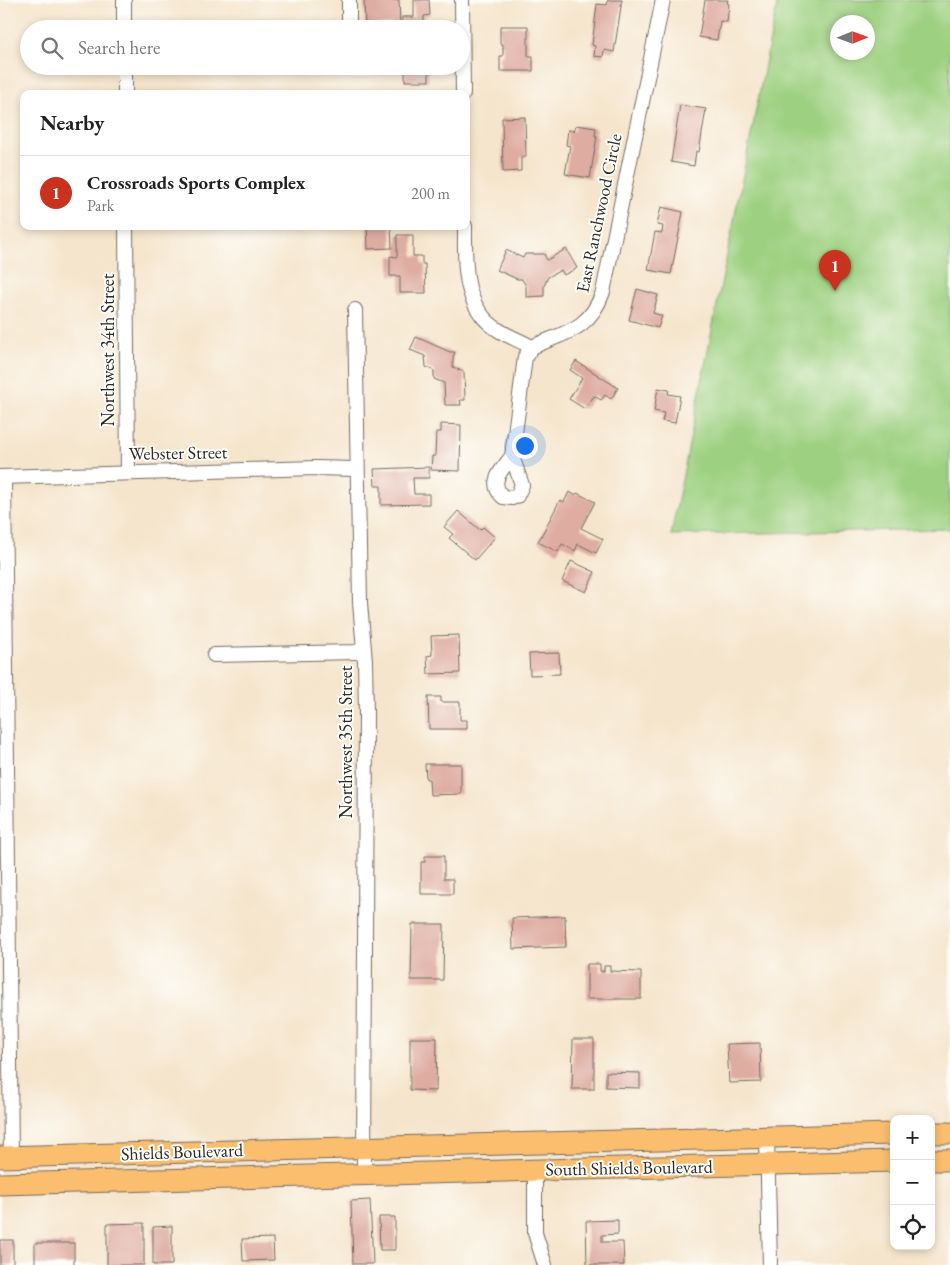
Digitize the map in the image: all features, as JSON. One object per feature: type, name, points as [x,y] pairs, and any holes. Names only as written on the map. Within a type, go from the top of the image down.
[{"type":"main road","points":[[935,1133],[950,1133]]},
{"type":"main road","name":"South Shields Boulevard","points":[[364,1148],[890,1134]]},
{"type":"main road","name":"Shields Boulevard","points":[[5,1157],[364,1148]]},
{"type":"main road","points":[[935,1160],[950,1160]]},
{"type":"main road","name":"South Shields Boulevard","points":[[364,1175],[890,1161]]},
{"type":"main road","name":"Shields Boulevard","points":[[0,1184],[364,1175]]},
{"type":"street","points":[[124,0],[124,20]]},
{"type":"street","points":[[348,20],[349,0]]},
{"type":"street","points":[[462,0],[462,20]]},
{"type":"street","name":"East Ranchwood Circle","points":[[532,347],[567,334],[578,327],[593,313],[600,302],[610,265],[638,117],[663,0]]},
{"type":"street","points":[[125,75],[125,90]]},
{"type":"street","points":[[463,75],[463,90]]},
{"type":"street","name":"Northwest 34th Street","points":[[126,230],[128,474]]},
{"type":"street","points":[[465,230],[466,277],[473,302],[480,315],[499,331],[532,347],[525,357],[512,456]]},
{"type":"street","name":"Northwest 35th Street","points":[[355,310],[356,469],[359,495],[360,603],[365,662],[366,712],[364,1175]]},
{"type":"street","name":"Webster Street","points":[[2,477],[316,468],[356,469]]},
{"type":"street","points":[[2,477],[5,1157]]},
{"type":"street","points":[[214,655],[356,652],[363,649]]},
{"type":"street","points":[[767,1137],[770,1265]]},
{"type":"street","points":[[534,1170],[535,1233],[545,1265]]},
{"type":"green space","points":[[778,0],[950,0],[950,529],[671,535]]},
{"type":"building","points":[[364,0],[399,0],[400,20],[365,20]]},
{"type":"building","points":[[414,0],[429,0],[430,15],[424,16],[424,20],[402,20],[402,17],[414,17]]},
{"type":"building","points":[[608,0],[622,0],[614,52],[604,50],[603,57],[594,56],[595,46],[592,45],[597,4],[607,5]]},
{"type":"building","points":[[705,0],[728,0],[727,22],[720,21],[717,40],[699,37]]},
{"type":"building","points":[[500,26],[528,26],[528,56],[533,56],[533,71],[500,71],[500,56],[503,56],[503,44],[500,44]]},
{"type":"building","points":[[405,75],[429,75],[429,81],[405,81]]},
{"type":"building","points":[[680,105],[706,109],[699,152],[696,151],[694,166],[671,162]]},
{"type":"building","points":[[525,117],[526,157],[521,157],[521,171],[503,172],[502,118]]},
{"type":"building","points":[[576,125],[596,128],[595,136],[597,136],[590,178],[565,174],[570,146],[566,145],[568,130],[574,131]]},
{"type":"building","points":[[661,207],[683,212],[671,274],[648,270],[655,232],[662,233],[663,226],[657,225]]},
{"type":"building","points":[[367,230],[391,230],[392,248],[368,249]]},
{"type":"building","points":[[397,235],[413,235],[413,256],[422,256],[422,264],[425,264],[426,293],[400,293],[400,276],[390,276],[390,256],[397,257]]},
{"type":"building","points":[[566,249],[577,268],[564,275],[561,270],[548,277],[544,286],[544,296],[526,297],[526,286],[522,279],[517,279],[497,270],[506,250],[523,258],[525,254],[544,254],[547,260]]},
{"type":"building","points":[[637,289],[658,295],[653,313],[662,316],[658,328],[629,320]]},
{"type":"building","points":[[416,337],[450,352],[455,352],[453,367],[464,372],[465,400],[460,400],[461,405],[445,405],[444,383],[434,379],[434,371],[426,367],[425,356],[410,350]]},
{"type":"building","points":[[576,361],[618,388],[611,399],[605,395],[601,400],[594,396],[585,409],[569,399],[582,378],[570,370]]},
{"type":"building","points":[[658,388],[669,390],[668,394],[680,396],[675,423],[662,421],[664,413],[654,411]]},
{"type":"building","points":[[441,424],[461,425],[460,471],[431,470],[432,456],[435,456],[436,432],[441,432]]},
{"type":"building","points":[[429,467],[429,478],[413,478],[414,494],[429,494],[429,504],[381,505],[381,486],[375,486],[374,469]]},
{"type":"building","points":[[569,492],[575,495],[577,493],[595,502],[581,528],[603,539],[596,553],[578,544],[575,551],[562,544],[558,552],[538,542],[560,500],[564,502]]},
{"type":"building","points":[[458,511],[480,530],[483,527],[495,537],[475,560],[449,538],[453,534],[444,527]]},
{"type":"building","points":[[571,561],[595,572],[586,592],[562,581]]},
{"type":"building","points":[[459,635],[460,673],[428,674],[427,656],[432,655],[431,636]]},
{"type":"building","points":[[559,653],[560,674],[530,675],[529,654]]},
{"type":"building","points":[[428,697],[441,697],[441,702],[460,702],[460,720],[467,720],[467,729],[429,729]]},
{"type":"building","points":[[425,764],[461,764],[461,794],[430,795],[429,779],[426,779]]},
{"type":"building","points":[[425,856],[444,856],[444,879],[453,879],[453,894],[421,894],[421,862],[425,862]]},
{"type":"building","points":[[565,916],[566,947],[513,949],[512,918]]},
{"type":"building","points":[[412,924],[444,924],[443,980],[411,980]]},
{"type":"building","points":[[587,964],[600,964],[600,971],[604,972],[604,966],[610,966],[610,971],[641,972],[641,999],[587,999]]},
{"type":"building","points":[[410,1038],[437,1038],[436,1091],[410,1090]]},
{"type":"building","points":[[573,1039],[594,1039],[594,1089],[572,1089]]},
{"type":"building","points":[[760,1043],[761,1082],[729,1083],[727,1044]]},
{"type":"building","points":[[606,1072],[640,1073],[640,1088],[606,1087]]},
{"type":"building","points":[[370,1200],[373,1264],[353,1264],[351,1201]]},
{"type":"building","points":[[379,1217],[395,1217],[395,1250],[380,1250]]},
{"type":"building","points":[[618,1220],[618,1234],[602,1235],[602,1242],[623,1242],[624,1265],[587,1265],[586,1221]]},
{"type":"building","points":[[144,1223],[144,1265],[107,1265],[107,1224]]},
{"type":"building","points":[[172,1226],[172,1265],[153,1265],[153,1227]]},
{"type":"building","points":[[273,1238],[274,1260],[243,1261],[242,1239]]},
{"type":"building","points":[[0,1240],[13,1240],[13,1265],[0,1265]]},
{"type":"building","points":[[35,1243],[74,1243],[74,1265],[35,1265]]},
{"type":"place","name":"Crossroads Sports Complex","points":[[835,291]]}]
